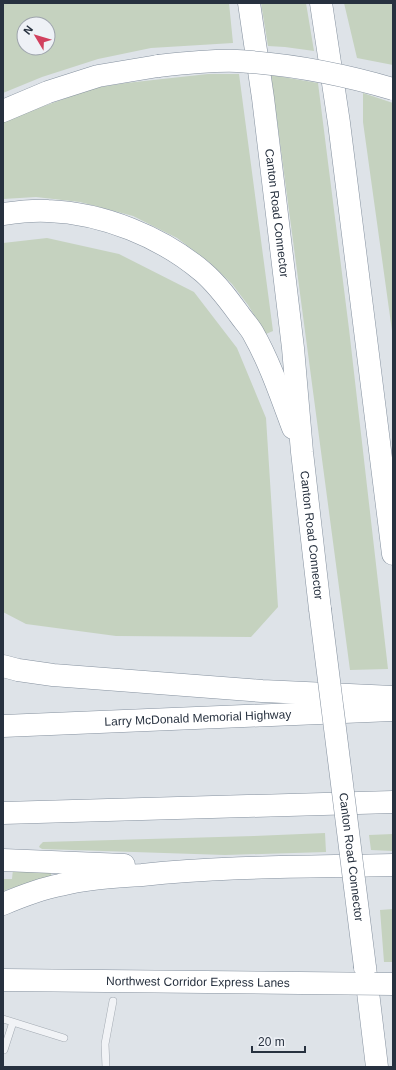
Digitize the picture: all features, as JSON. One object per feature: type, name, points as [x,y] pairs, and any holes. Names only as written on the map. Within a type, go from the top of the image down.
[{"type":"highway","name":"Canton Road Connector","points":[[249,3],[263,98],[288,302],[302,452],[365,967],[375,1063]]},
{"type":"highway","points":[[321,3],[339,123],[393,554]]},
{"type":"highway","points":[[3,111],[48,92],[98,76],[158,66],[196,62],[236,61],[276,64],[318,70],[393,89]]},
{"type":"highway","points":[[3,214],[48,211],[85,215],[118,224],[151,238],[178,252],[204,273],[228,299],[252,333],[272,373],[302,452]]},
{"type":"highway","points":[[3,666],[18,670],[53,675],[262,691],[393,697]]},
{"type":"highway","name":"Larry McDonald Memorial Highway","points":[[3,726],[393,710]]},
{"type":"highway","points":[[3,813],[393,802]]},
{"type":"highway","points":[[3,860],[211,869]]},
{"type":"highway","points":[[3,904],[28,893],[62,884],[106,878],[211,869],[393,865]]},
{"type":"highway","name":"Northwest Corridor Express Lanes","points":[[3,980],[393,984]]},
{"type":"lane","points":[[106,1067],[105,1044],[113,1001]]},
{"type":"lane","points":[[3,1019],[64,1038]]},
{"type":"lane","points":[[4,1050],[13,1022]]},
{"type":"green space","points":[[3,3],[229,3],[233,43],[151,48],[98,59],[42,77],[3,93]]},
{"type":"green space","points":[[261,3],[306,3],[314,51],[268,46]]},
{"type":"green space","points":[[344,3],[393,3],[393,65],[357,58]]},
{"type":"green space","points":[[208,74],[239,74],[273,331],[266,334],[248,305],[232,284],[209,262],[177,238],[133,216],[80,202],[36,197],[3,199],[3,122],[94,88]]},
{"type":"green space","points":[[271,75],[318,83],[349,329],[388,669],[350,670]]},
{"type":"green space","points":[[363,93],[393,103],[393,338],[363,122]]},
{"type":"green space","points":[[47,238],[119,254],[194,292],[237,348],[266,418],[278,607],[251,637],[116,636],[26,624],[3,612],[3,243]]},
{"type":"green space","points":[[325,833],[326,852],[225,855],[42,849],[39,847],[43,842]]},
{"type":"green space","points":[[393,834],[393,851],[371,850],[369,835]]},
{"type":"green space","points":[[13,869],[50,869],[52,878],[3,891],[3,879],[12,879]]},
{"type":"green space","points":[[393,909],[393,962],[384,962],[380,910]]}]
